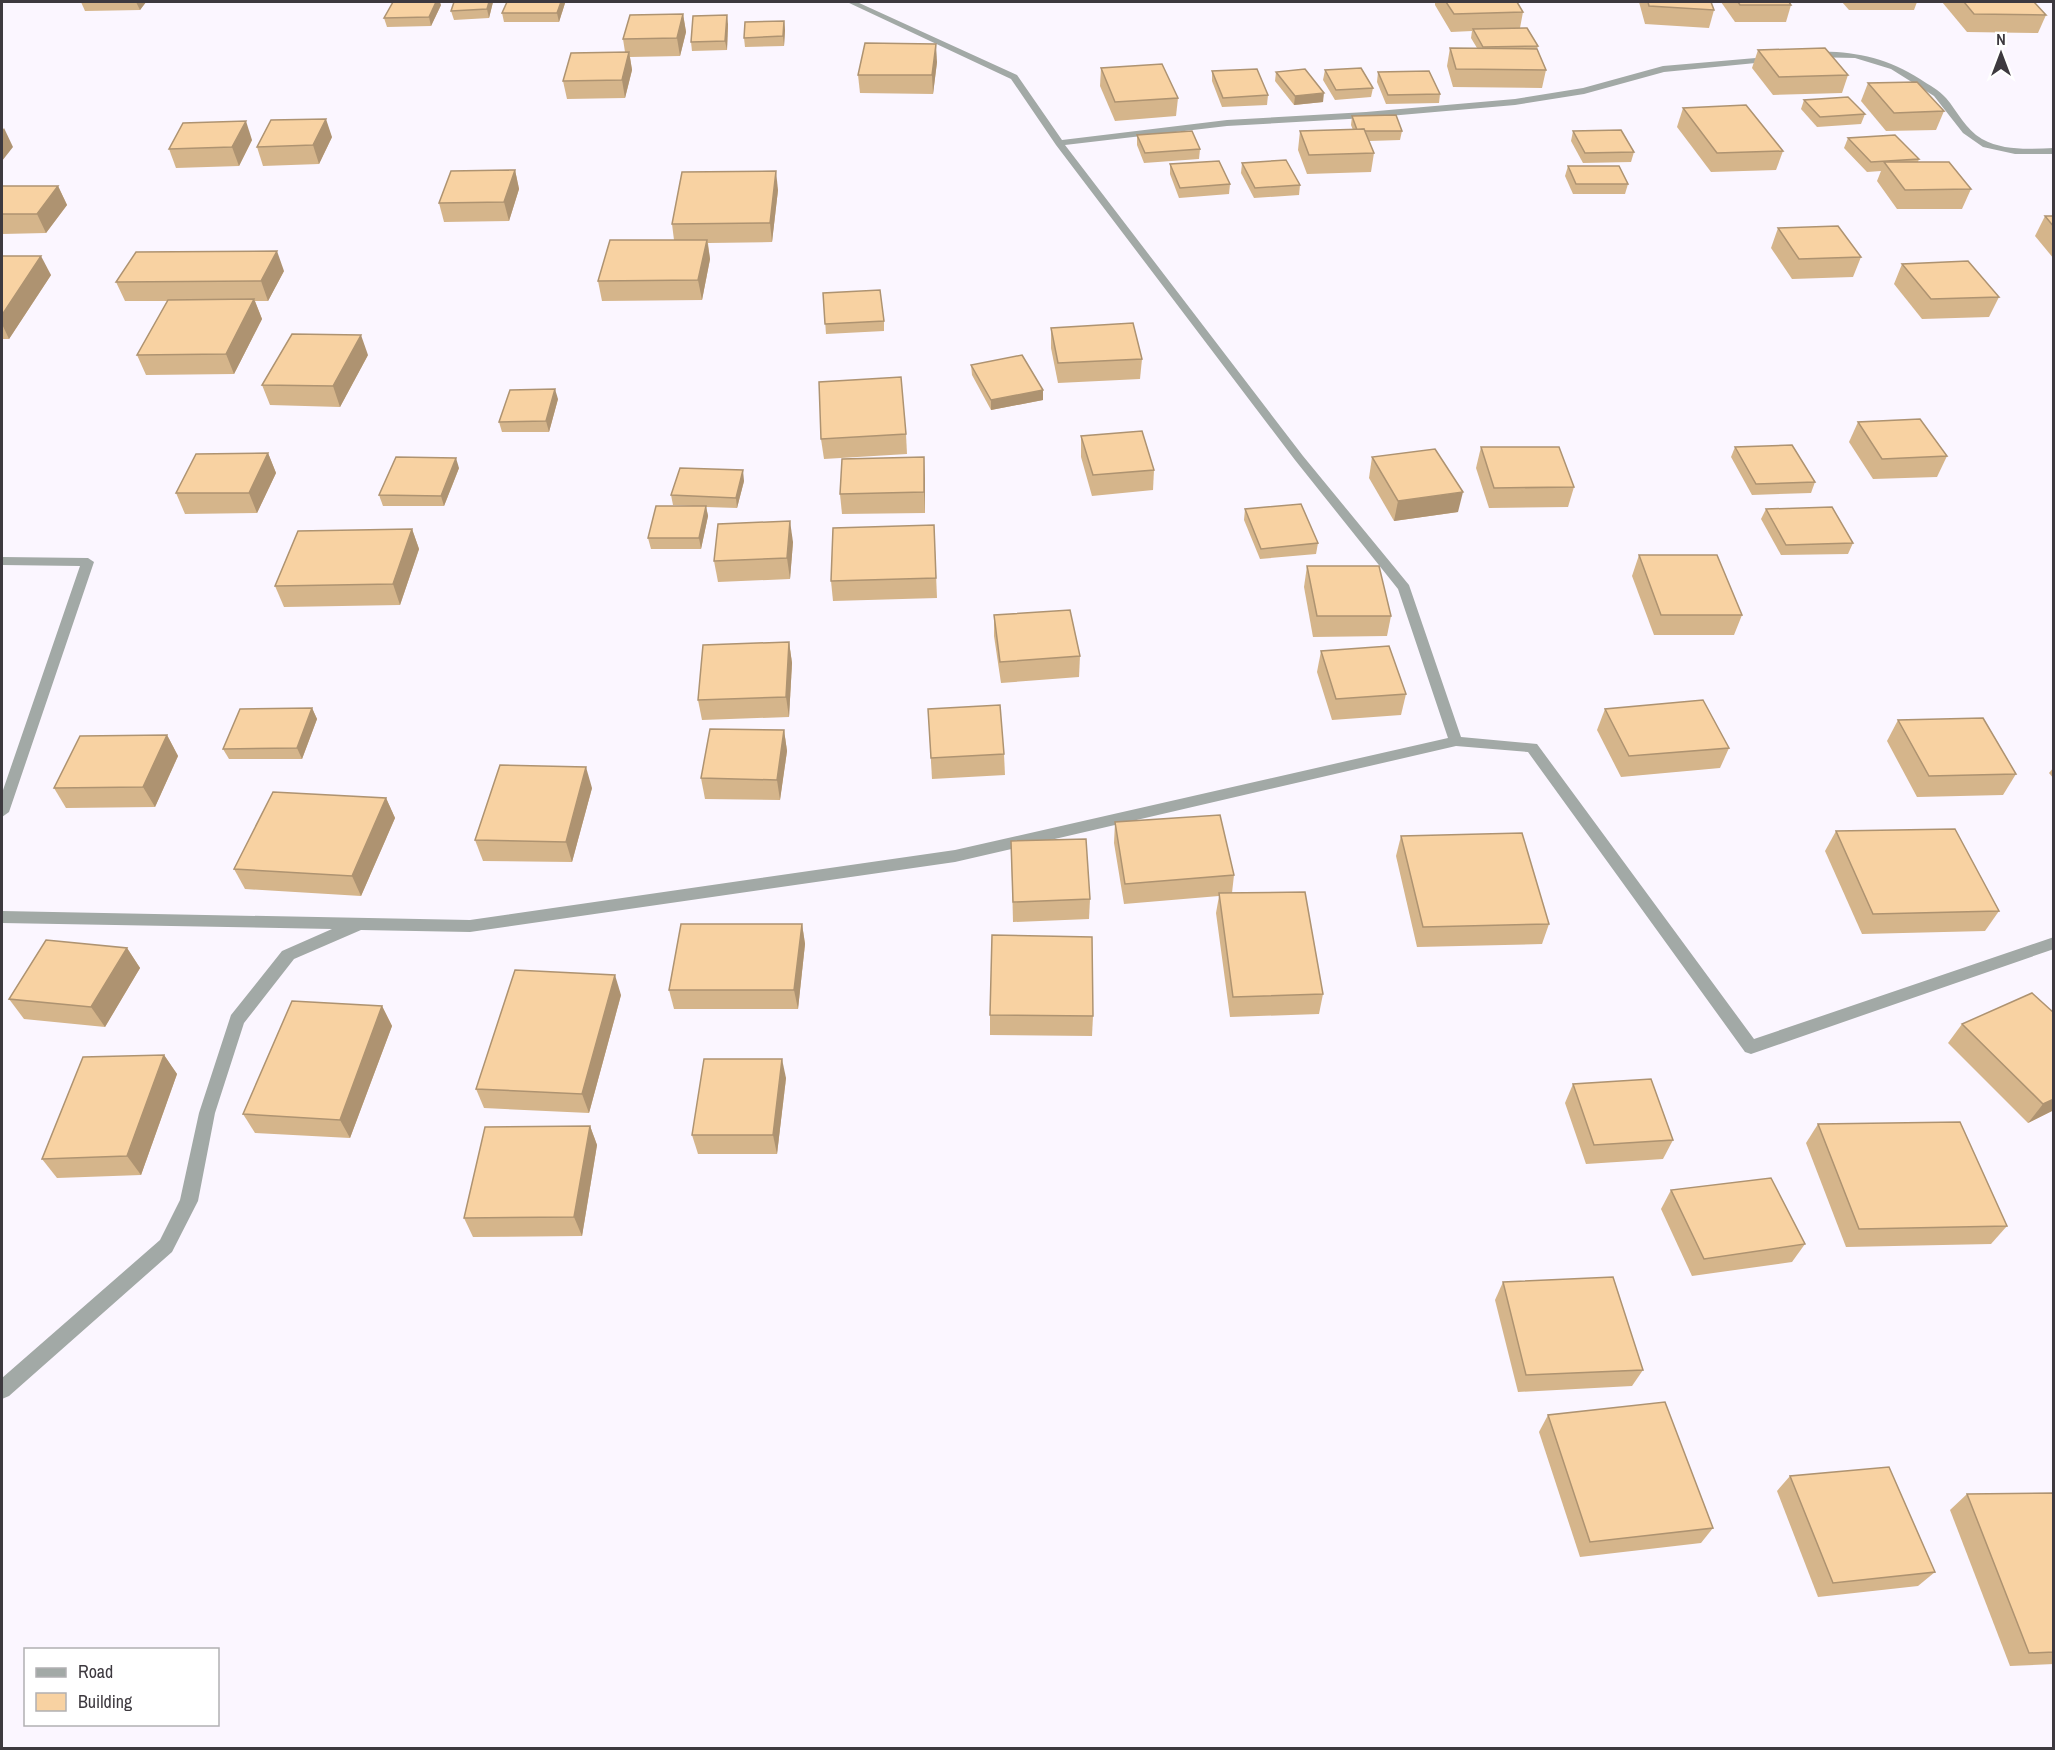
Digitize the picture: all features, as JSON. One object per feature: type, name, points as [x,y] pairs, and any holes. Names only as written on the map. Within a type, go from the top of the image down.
[{"type":"street","points":[[851,2],[1014,77],[1059,143],[1292,448],[1404,588],[1456,741]]},
{"type":"street","points":[[1801,56],[1836,53],[1875,59],[1904,72],[1941,98],[1963,130],[1978,141],[1994,148],[2019,153],[2054,151]]},
{"type":"street","points":[[1059,143],[1227,123],[1366,115],[1515,102],[1584,91],[1663,69],[1790,56]]},
{"type":"street","points":[[2,561],[88,562],[2,812]]},
{"type":"street","points":[[2,917],[470,926],[955,856],[1456,741],[1532,747],[1751,1047],[2054,943]]},
{"type":"street","points":[[2,1390],[166,1246],[189,1201],[207,1113],[237,1020],[288,955],[361,924]]},
{"type":"building","points":[[393,2],[436,2],[429,17],[384,18]]},
{"type":"building","points":[[454,2],[489,2],[487,9],[451,11]]},
{"type":"building","points":[[507,2],[561,2],[557,13],[502,13]]},
{"type":"building","points":[[1446,2],[1517,2],[1523,12],[1454,14]]},
{"type":"building","points":[[1648,2],[1711,2],[1714,10],[1649,6]]},
{"type":"building","points":[[1738,2],[1789,2],[1791,5],[1740,5]]},
{"type":"building","points":[[1964,2],[2034,2],[2046,15],[1974,14]]},
{"type":"building","points":[[683,14],[677,38],[623,39],[630,15]]},
{"type":"building","points":[[727,15],[725,41],[691,42],[693,16]]},
{"type":"building","points":[[784,21],[783,36],[744,38],[745,22]]},
{"type":"building","points":[[1527,28],[1538,46],[1483,47],[1473,29]]},
{"type":"building","points":[[865,43],[936,44],[932,75],[858,75]]},
{"type":"building","points":[[1450,48],[1537,49],[1546,70],[1456,69]]},
{"type":"building","points":[[1825,48],[1848,75],[1779,77],[1758,50]]},
{"type":"building","points":[[629,52],[622,80],[563,81],[571,53]]},
{"type":"building","points":[[1162,64],[1178,98],[1115,102],[1101,68]]},
{"type":"building","points":[[1361,68],[1373,88],[1336,90],[1325,70]]},
{"type":"building","points":[[1257,69],[1268,95],[1223,98],[1212,71]]},
{"type":"building","points":[[1305,69],[1324,93],[1295,96],[1276,72]]},
{"type":"building","points":[[1429,71],[1440,94],[1388,95],[1378,72]]},
{"type":"building","points":[[1917,82],[1944,111],[1894,113],[1868,83]]},
{"type":"building","points":[[1848,97],[1865,114],[1820,117],[1804,100]]},
{"type":"building","points":[[1746,105],[1783,151],[1717,153],[1683,108]]},
{"type":"building","points":[[1396,115],[1402,131],[1357,130],[1352,116]]},
{"type":"building","points":[[326,119],[313,145],[257,147],[271,120]]},
{"type":"building","points":[[246,121],[232,147],[169,149],[183,123]]},
{"type":"building","points":[[1364,129],[1374,153],[1309,155],[1300,131]]},
{"type":"building","points":[[1621,130],[1634,152],[1585,153],[1573,131]]},
{"type":"building","points":[[1192,131],[1200,149],[1145,153],[1137,135]]},
{"type":"building","points":[[1895,135],[1919,159],[1871,162],[1848,138]]},
{"type":"building","points":[[1286,160],[1300,185],[1255,188],[1242,163]]},
{"type":"building","points":[[1219,161],[1230,184],[1180,188],[1170,164]]},
{"type":"building","points":[[1884,162],[1949,162],[1971,189],[1905,190]]},
{"type":"building","points":[[1568,166],[1619,166],[1628,184],[1576,184]]},
{"type":"building","points":[[515,170],[504,202],[439,203],[451,171]]},
{"type":"building","points":[[776,171],[770,223],[672,224],[682,172]]},
{"type":"building","points":[[2,186],[58,186],[37,214],[2,214]]},
{"type":"building","points":[[2045,216],[2054,216],[2054,227]]},
{"type":"building","points":[[1838,226],[1861,257],[1799,259],[1778,228]]},
{"type":"building","points":[[610,240],[707,240],[698,280],[598,281]]},
{"type":"building","points":[[277,251],[261,281],[116,282],[136,252]]},
{"type":"building","points":[[2,256],[41,256],[2,315]]},
{"type":"building","points":[[1968,261],[1999,297],[1931,299],[1902,264]]},
{"type":"building","points":[[880,290],[884,321],[825,324],[823,293]]},
{"type":"building","points":[[254,299],[226,354],[137,355],[168,300]]},
{"type":"building","points":[[1133,323],[1142,359],[1058,363],[1051,328]]},
{"type":"building","points":[[292,334],[361,335],[333,386],[262,385]]},
{"type":"building","points":[[1022,355],[1043,390],[991,400],[971,365]]},
{"type":"building","points":[[901,377],[906,434],[821,439],[819,382]]},
{"type":"building","points":[[555,389],[546,421],[499,422],[510,390]]},
{"type":"building","points":[[1920,419],[1947,456],[1882,459],[1858,422]]},
{"type":"building","points":[[1142,431],[1154,470],[1093,475],[1081,436]]},
{"type":"building","points":[[1792,445],[1815,482],[1756,484],[1735,447]]},
{"type":"building","points":[[1481,447],[1559,447],[1574,487],[1494,488]]},
{"type":"building","points":[[1435,449],[1463,492],[1398,501],[1372,457]]},
{"type":"building","points":[[268,453],[249,493],[176,493],[196,454]]},
{"type":"building","points":[[396,457],[456,458],[441,496],[379,495]]},
{"type":"building","points":[[924,457],[924,492],[840,494],[842,459]]},
{"type":"building","points":[[680,468],[743,470],[736,498],[671,495]]},
{"type":"building","points":[[1301,504],[1318,543],[1261,549],[1245,509]]},
{"type":"building","points":[[656,506],[706,506],[699,538],[648,538]]},
{"type":"building","points":[[1832,507],[1853,543],[1786,545],[1766,509]]},
{"type":"building","points":[[790,521],[787,558],[714,561],[718,524]]},
{"type":"building","points":[[934,525],[936,578],[831,581],[833,528]]},
{"type":"building","points":[[412,529],[393,584],[275,586],[298,531]]},
{"type":"building","points":[[1639,555],[1717,555],[1742,615],[1661,615]]},
{"type":"building","points":[[1307,566],[1379,566],[1391,616],[1317,616]]},
{"type":"building","points":[[1070,610],[1080,656],[1000,662],[994,615]]},
{"type":"building","points":[[789,642],[786,697],[698,700],[703,645]]},
{"type":"building","points":[[1389,646],[1406,694],[1336,699],[1321,651]]},
{"type":"building","points":[[1703,700],[1729,748],[1629,756],[1605,709]]},
{"type":"building","points":[[1000,705],[1004,754],[931,758],[928,709]]},
{"type":"building","points":[[312,708],[297,748],[223,749],[240,709]]},
{"type":"building","points":[[1983,718],[2016,774],[1929,776],[1898,720]]},
{"type":"building","points":[[710,729],[784,730],[777,780],[701,778]]},
{"type":"building","points":[[167,735],[143,787],[54,788],[80,736]]},
{"type":"building","points":[[500,765],[586,767],[566,842],[475,840]]},
{"type":"building","points":[[273,792],[386,798],[352,876],[234,869]]},
{"type":"building","points":[[1220,815],[1234,875],[1125,884],[1115,822]]},
{"type":"building","points":[[1955,829],[1999,911],[1873,914],[1836,831]]},
{"type":"building","points":[[1522,833],[1549,924],[1423,927],[1401,836]]},
{"type":"building","points":[[1086,839],[1090,899],[1013,902],[1011,841]]},
{"type":"building","points":[[1305,892],[1323,994],[1233,997],[1219,893]]},
{"type":"building","points":[[681,924],[802,924],[794,990],[669,990]]},
{"type":"building","points":[[992,935],[1092,937],[1093,1016],[990,1015]]},
{"type":"building","points":[[46,940],[127,948],[91,1007],[9,999]]},
{"type":"building","points":[[515,970],[615,975],[582,1094],[476,1089]]},
{"type":"building","points":[[2032,993],[2054,1013],[2054,1099],[2043,1104],[1962,1024]]},
{"type":"building","points":[[292,1001],[382,1006],[340,1120],[243,1114]]},
{"type":"building","points":[[164,1055],[127,1156],[42,1159],[83,1057]]},
{"type":"building","points":[[704,1059],[782,1059],[773,1135],[692,1135]]},
{"type":"building","points":[[1651,1079],[1673,1140],[1594,1145],[1573,1084]]},
{"type":"building","points":[[1960,1122],[2007,1226],[1859,1229],[1818,1124]]},
{"type":"building","points":[[590,1126],[574,1217],[464,1218],[485,1127]]},
{"type":"building","points":[[1771,1178],[1805,1244],[1704,1259],[1671,1190]]},
{"type":"building","points":[[1613,1277],[1643,1370],[1526,1375],[1503,1282]]},
{"type":"building","points":[[1665,1402],[1713,1528],[1590,1542],[1548,1415]]},
{"type":"building","points":[[1889,1467],[1935,1572],[1833,1583],[1790,1476]]},
{"type":"building","points":[[2054,1493],[2054,1652],[2029,1653],[1967,1494]]}]
